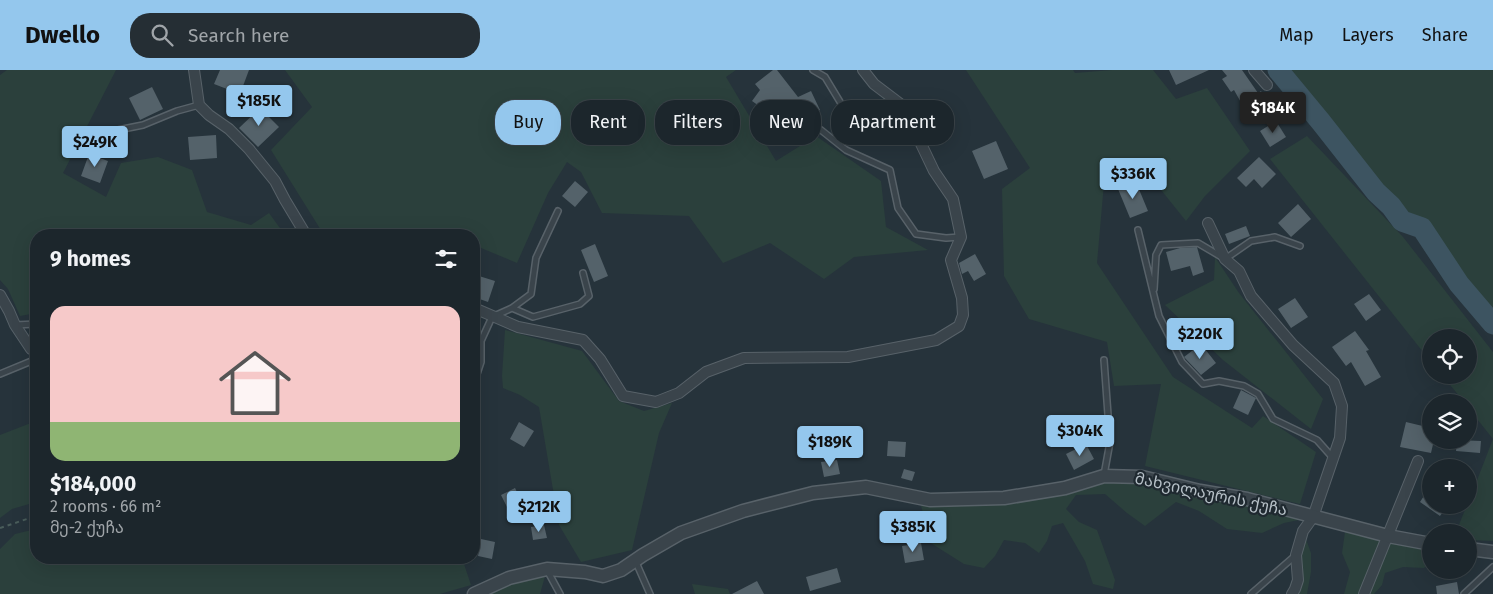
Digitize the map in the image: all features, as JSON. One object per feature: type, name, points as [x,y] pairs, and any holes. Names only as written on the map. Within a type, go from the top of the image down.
[{"type":"street","points":[[194,70],[200,105],[209,115],[229,129],[249,149],[275,181],[303,229]]},
{"type":"street","points":[[863,70],[874,84],[895,100]]},
{"type":"street","points":[[1254,70],[1267,85]]},
{"type":"street","points":[[480,311],[518,327],[583,340],[600,360],[623,396],[656,402],[678,394],[706,372],[744,358],[848,357],[936,340],[960,326],[963,315],[962,298],[951,260],[961,237],[953,199],[934,172],[922,145]]},
{"type":"street","points":[[1208,223],[1225,259],[1239,271],[1251,296],[1293,345],[1334,382],[1342,406],[1340,438],[1312,516],[1303,532],[1296,555],[1298,580],[1292,594]]},
{"type":"street","points":[[0,295],[15,325],[30,348]]},
{"type":"street","points":[[1364,594],[1418,461]]},
{"type":"street","name":"მახვილაურის ქუჩა","points":[[474,594],[488,591],[509,578],[547,569],[585,572],[603,576],[621,570],[681,534],[743,511],[813,493],[866,486],[930,500],[1004,498],[1065,488],[1104,476],[1142,477],[1200,491],[1247,499],[1388,536],[1422,542]]},
{"type":"street","points":[[1477,550],[1493,552]]},
{"type":"lane","points":[[813,70],[825,76],[839,100]]},
{"type":"lane","points":[[113,131],[143,125],[177,111],[200,105]]},
{"type":"lane","points":[[821,131],[846,150],[890,170],[898,208],[916,234],[946,238],[961,237]]},
{"type":"lane","points":[[480,365],[481,340],[492,317],[512,308],[531,294],[536,258],[558,211]]},
{"type":"lane","points":[[1138,230],[1159,316],[1182,362],[1203,384],[1219,381],[1244,386],[1258,394],[1273,419],[1318,440],[1333,459]]},
{"type":"lane","points":[[1154,296],[1156,255],[1161,245],[1198,243],[1225,259],[1251,240],[1275,237],[1300,246]]},
{"type":"lane","points":[[512,308],[533,317],[580,304],[589,296],[583,272]]},
{"type":"lane","points":[[15,325],[30,324]]},
{"type":"lane","points":[[1104,360],[1110,442],[1104,476]]},
{"type":"lane","points":[[0,374],[30,362]]},
{"type":"lane","points":[[1251,594],[1296,555]]},
{"type":"lane","points":[[635,560],[650,594]]},
{"type":"lane","points":[[1464,594],[1493,567]]},
{"type":"lane","points":[[547,569],[558,593]]},
{"type":"path","points":[[0,528],[30,518]]},
{"type":"green space","points":[[7,70],[116,70],[63,173],[106,197],[121,163],[158,157],[192,170],[207,212],[251,225],[269,213],[281,229],[30,229],[30,314],[20,316],[8,289],[0,280],[0,75]]},
{"type":"green space","points":[[285,70],[736,70],[726,77],[740,100],[655,100],[655,145],[740,145],[740,101],[750,117],[750,145],[766,145],[776,161],[802,145],[821,145],[821,139],[881,181],[886,227],[928,250],[854,257],[824,279],[770,243],[723,263],[689,216],[602,213],[581,172],[567,162],[548,193],[517,263],[480,248],[480,229],[320,229],[271,150],[312,107]]},
{"type":"green space","points":[[966,70],[1073,70],[1075,73],[1112,70],[1153,70],[1176,99],[1207,88],[1250,151],[1205,196],[1186,221],[1141,165],[1105,172],[1097,263],[1173,377],[1252,428],[1263,416],[1316,452],[1300,504],[1145,466],[1161,384],[1114,386],[1107,342],[1029,319],[1004,276],[1002,189],[1030,168]]},
{"type":"green space","points":[[1278,70],[1493,70],[1493,324],[1459,284],[1422,228],[1402,221],[1391,206],[1376,192]]},
{"type":"green space","points":[[1307,136],[1403,237],[1475,329],[1422,329],[1422,351],[1270,159]]},
{"type":"green space","points":[[1215,257],[1239,293],[1323,399],[1311,429],[1223,360],[1165,305],[1214,280]]},
{"type":"green space","points":[[505,330],[582,351],[619,401],[644,411],[672,403],[659,433],[632,550],[581,562],[559,525],[539,407],[520,395],[503,388]]},
{"type":"green space","points":[[1477,332],[1493,352],[1493,439],[1477,419],[1477,394],[1457,394],[1449,384],[1477,384]]},
{"type":"green space","points":[[30,423],[30,504],[12,509],[0,518],[0,435]]},
{"type":"green space","points":[[1493,439],[1493,541],[1477,540],[1477,524],[1459,524],[1463,514],[1477,514],[1477,480]]},
{"type":"green space","points":[[1104,476],[1313,517],[1284,523],[1262,533],[1227,529],[1199,511],[1176,502],[1145,526],[1105,494],[1076,495],[1066,509],[1079,522],[1097,530],[1115,580],[1113,589],[1093,584],[1085,561],[1063,523],[1052,526],[1047,541],[1039,553],[1025,543],[1004,540],[995,556],[984,568],[964,564],[926,540],[926,524],[919,498],[1004,498]]},
{"type":"green space","points":[[1346,525],[1422,542],[1422,568],[1403,567],[1385,573],[1382,585],[1374,594],[1344,594],[1350,572],[1342,553]]},
{"type":"green space","points":[[30,530],[30,564],[464,564],[471,585],[440,594],[0,594],[0,549],[15,534]]},
{"type":"green space","points":[[1303,531],[1311,553],[1311,572],[1307,594],[1292,594]]},
{"type":"green space","points":[[547,569],[540,594],[474,594]]},
{"type":"green space","points":[[692,584],[728,589],[730,594],[695,594]]},
{"type":"building","points":[[220,70],[249,70],[240,94],[214,84]]},
{"type":"building","points":[[773,70],[777,70],[798,97],[811,91],[815,100],[753,100],[760,90],[755,84]]},
{"type":"building","points":[[1169,70],[1209,70],[1176,85]]},
{"type":"building","points":[[1222,70],[1242,70],[1258,93],[1261,91],[1268,104],[1248,115],[1234,90],[1231,92],[1222,79],[1227,76]]},
{"type":"building","points":[[152,87],[163,109],[140,120],[129,98]]},
{"type":"building","points":[[260,108],[279,127],[258,147],[239,128]]},
{"type":"building","points":[[1276,121],[1286,137],[1270,147],[1260,131]]},
{"type":"building","points":[[216,135],[217,158],[190,160],[188,137]]},
{"type":"building","points":[[996,141],[1008,169],[984,179],[972,151]]},
{"type":"building","points":[[89,154],[108,161],[100,183],[81,176]]},
{"type":"building","points":[[1259,157],[1276,174],[1262,188],[1254,179],[1246,187],[1237,178]]},
{"type":"building","points":[[575,181],[588,192],[575,207],[562,196]]},
{"type":"building","points":[[1136,182],[1148,211],[1130,218],[1118,189]]},
{"type":"building","points":[[1298,204],[1311,219],[1291,237],[1278,223]]},
{"type":"building","points":[[1246,226],[1250,236],[1229,244],[1225,234]]},
{"type":"building","points":[[595,244],[608,276],[594,282],[581,250]]},
{"type":"building","points":[[1197,247],[1204,272],[1193,276],[1190,266],[1171,271],[1166,252],[1180,248]]},
{"type":"building","points":[[975,254],[986,274],[974,281],[968,271],[962,274],[959,263]]},
{"type":"building","points":[[480,276],[495,281],[488,302],[480,299]]},
{"type":"building","points":[[1369,294],[1381,310],[1366,321],[1354,304]]},
{"type":"building","points":[[1295,298],[1308,317],[1291,328],[1278,309]]},
{"type":"building","points":[[1355,331],[1369,350],[1366,351],[1381,377],[1365,386],[1351,362],[1346,366],[1332,347]]},
{"type":"building","points":[[1201,344],[1216,363],[1201,375],[1184,357]]},
{"type":"building","points":[[1241,390],[1256,398],[1248,415],[1233,408]]},
{"type":"building","points":[[519,422],[534,431],[524,447],[510,439]]},
{"type":"building","points":[[1406,422],[1422,426],[1422,449],[1432,449],[1431,453],[1400,447]]},
{"type":"building","points":[[888,441],[906,442],[905,457],[887,456]]},
{"type":"building","points":[[1477,441],[1481,441],[1480,453],[1456,451],[1456,449],[1477,449]]},
{"type":"building","points":[[1086,444],[1094,459],[1074,470],[1066,454]]},
{"type":"building","points":[[837,460],[840,474],[824,477],[821,462]]},
{"type":"building","points":[[904,469],[915,472],[912,481],[901,478]]},
{"type":"building","points":[[515,488],[521,500],[507,507],[501,495]]},
{"type":"building","points":[[544,525],[547,538],[533,540],[531,527]]},
{"type":"building","points":[[481,539],[495,542],[492,559],[480,556]]},
{"type":"building","points":[[921,543],[924,560],[905,563],[902,546]]},
{"type":"building","points":[[837,568],[841,582],[810,591],[806,577]]},
{"type":"building","points":[[757,581],[764,594],[732,594]]},
{"type":"building","points":[[1457,582],[1459,594],[1437,594],[1436,586]]},
{"type":"waterway","points":[[1278,70],[1376,192],[1391,206],[1402,221],[1422,228],[1459,284],[1493,324]]}]
